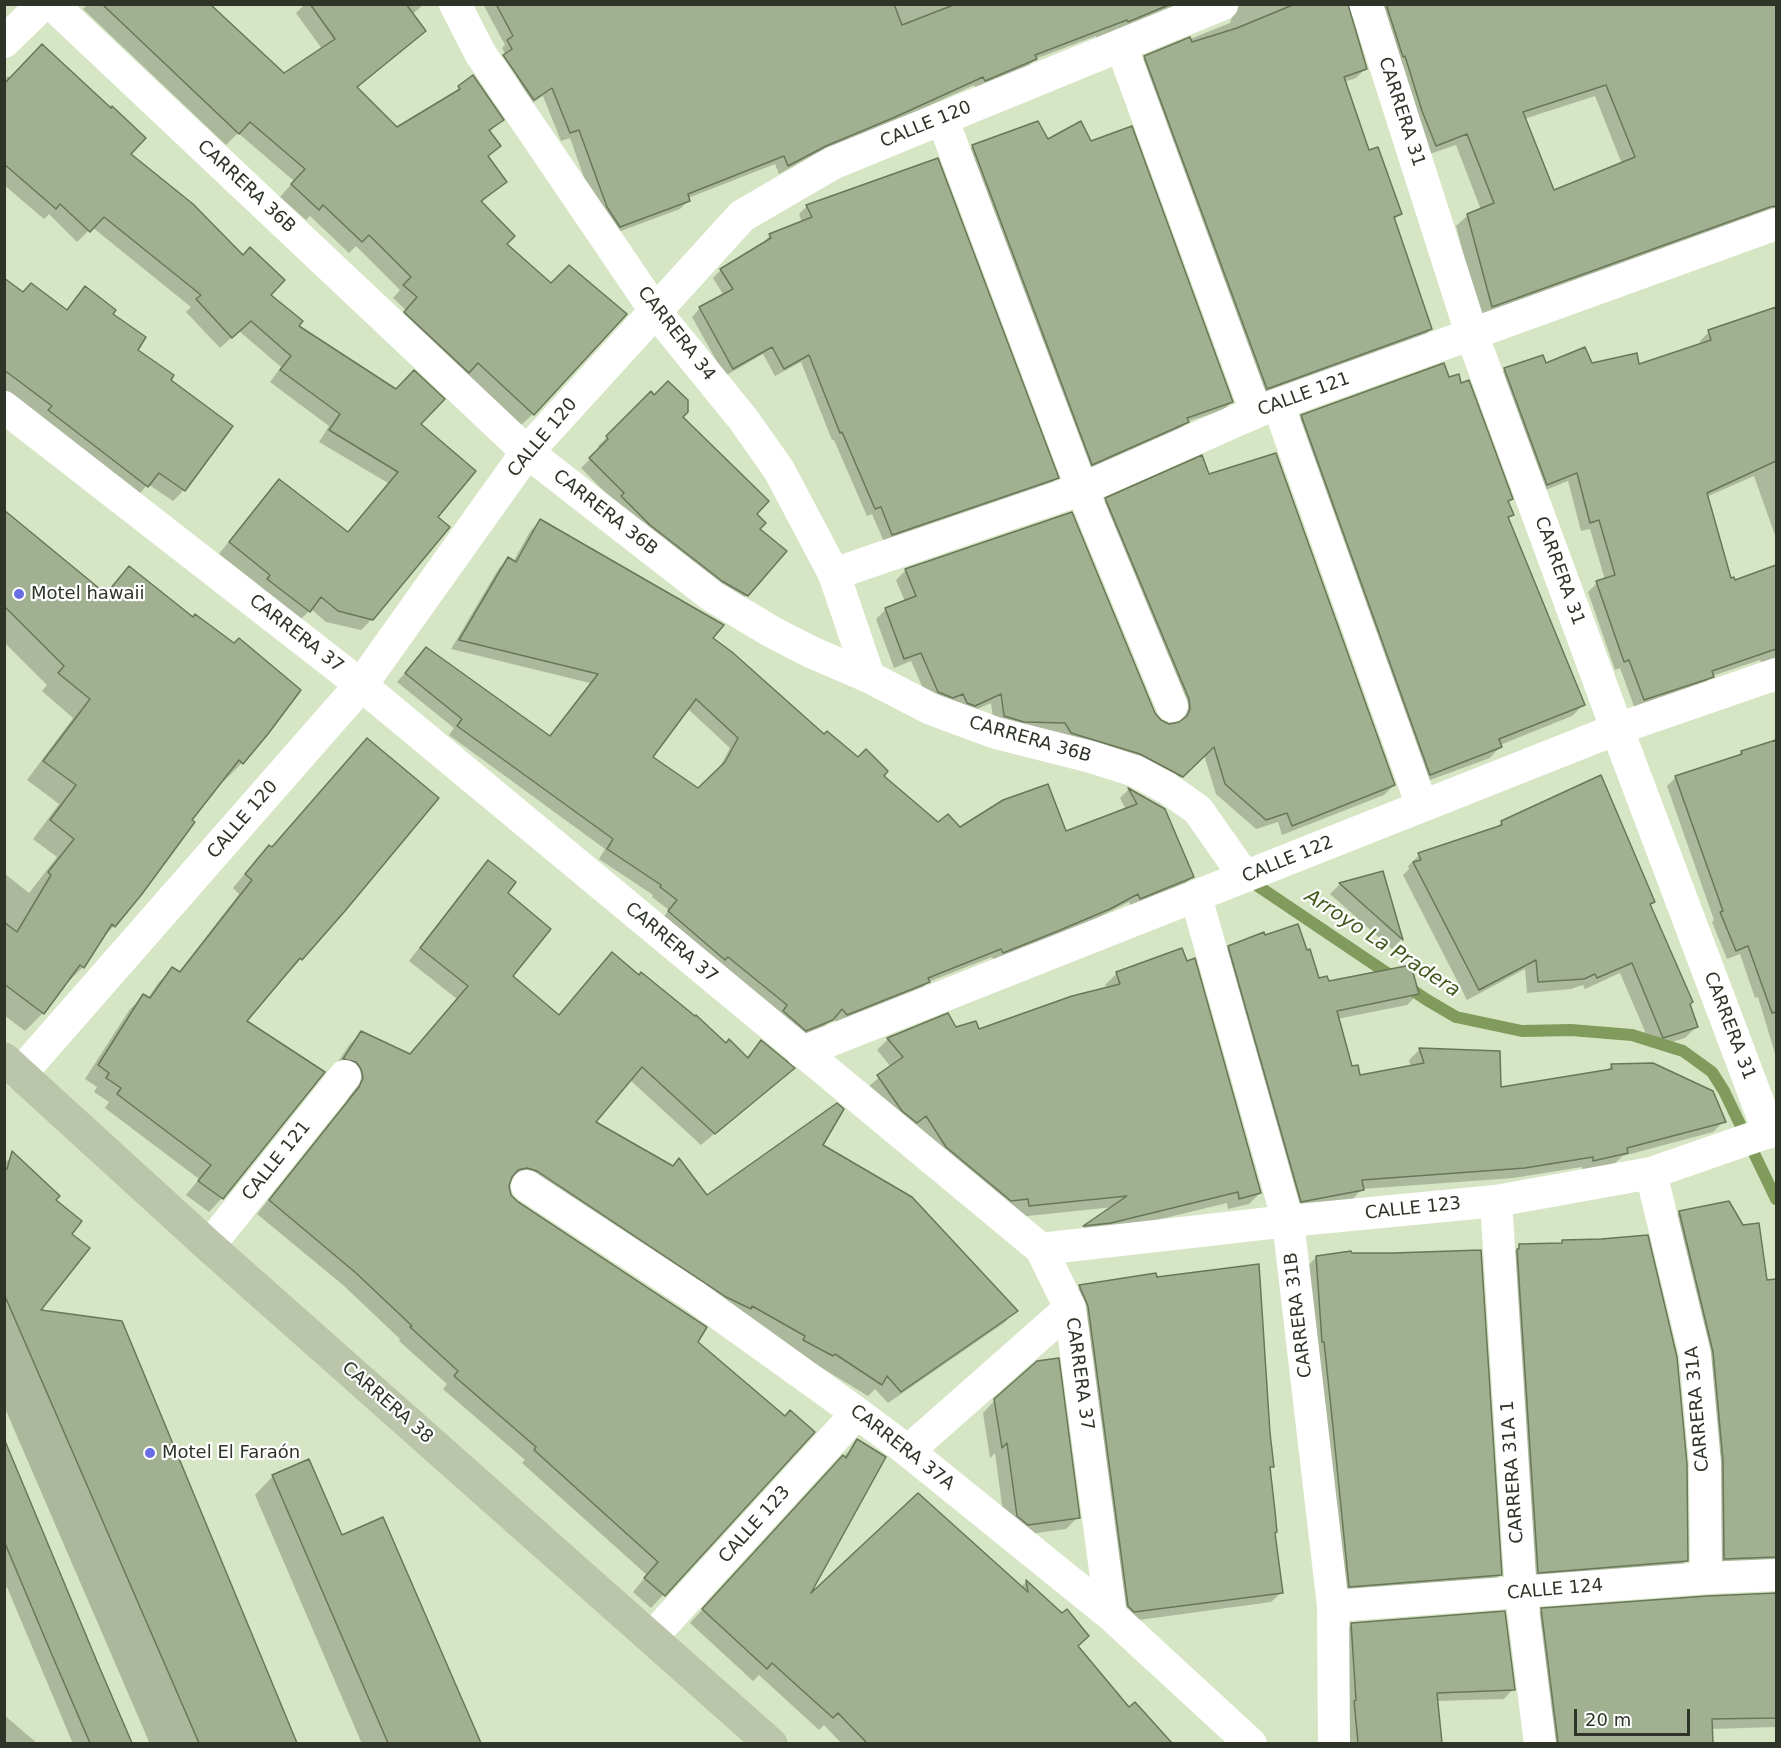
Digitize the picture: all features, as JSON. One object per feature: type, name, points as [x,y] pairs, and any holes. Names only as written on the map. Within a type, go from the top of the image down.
[{"type":"main road","name":"CARRERA 38","points":[[12,1066],[209,1246],[771,1743]]},
{"type":"street","points":[[4,42],[43,4]]},
{"type":"street","name":"CARRERA 36B","points":[[52,4],[527,452],[712,596],[801,647],[869,676],[931,709],[996,733],[1091,757],[1135,771],[1167,788],[1198,810],[1245,877]]},
{"type":"street","name":"CARRERA 34","points":[[455,4],[480,53],[656,312],[743,419],[779,470],[834,574],[869,676]]},
{"type":"street","name":"CALLE 120","points":[[12,1066],[362,685],[527,452],[742,216],[833,163],[1222,4]]},
{"type":"street","name":"CARRERA 31","points":[[1366,4],[1472,335],[1768,1132]]},
{"type":"street","points":[[1121,45],[1267,408],[1422,806]]},
{"type":"street","points":[[942,118],[1082,489],[1172,706]]},
{"type":"street","name":"CALLE 121","points":[[834,574],[1082,489],[1267,408],[1776,224]]},
{"type":"street","name":"CARRERA 37","points":[[4,407],[362,685],[1041,1249],[1070,1308],[1111,1615]]},
{"type":"street","name":"CALLE 122","points":[[802,1052],[1617,729],[1776,674]]},
{"type":"street","name":"CARRERA 31B","points":[[1196,897],[1288,1221],[1333,1606],[1334,1743]]},
{"type":"street","name":"CALLE 121","points":[[209,1246],[345,1076]]},
{"type":"street","name":"CALLE 123","points":[[1041,1249],[1288,1221],[1496,1201],[1651,1173],[1768,1132]]},
{"type":"street","name":"CARRERA 31A","points":[[1651,1173],[1695,1354],[1705,1463],[1706,1578]]},
{"type":"street","name":"CARRERA 37A","points":[[527,1186],[694,1296],[908,1451],[1111,1615],[1251,1743]]},
{"type":"street","name":"CARRERA 31A 1","points":[[1496,1201],[1521,1593],[1539,1743]]},
{"type":"street","points":[[908,1451],[1070,1308]]},
{"type":"street","name":"CALLE 123","points":[[652,1637],[857,1413]]},
{"type":"street","name":"CALLE 124","points":[[1333,1606],[1706,1578],[1776,1575]]},
{"type":"building","points":[[102,4],[210,4],[284,73],[335,39],[310,4],[406,4],[426,31],[357,87],[397,127],[460,89],[458,86],[473,75],[504,120],[489,130],[501,146],[488,156],[507,182],[481,201],[515,236],[507,244],[551,283],[569,265],[627,314],[534,415],[478,363],[469,373],[404,312],[417,297],[403,285],[411,277],[369,235],[362,242],[323,205],[319,210],[291,184],[305,169],[250,122],[239,134]]},
{"type":"building","points":[[496,4],[894,4],[902,25],[956,4],[1171,4],[1035,55],[1037,59],[985,81],[983,77],[826,146],[788,166],[784,156],[688,194],[690,201],[620,227],[607,207],[579,130],[570,133],[552,88],[534,100],[503,55],[512,49],[507,40],[513,36]]},
{"type":"building","points":[[1295,4],[1348,4],[1367,69],[1344,77],[1369,150],[1378,147],[1402,214],[1394,217],[1432,329],[1267,389],[1144,56],[1190,37],[1192,42],[1237,28]]},
{"type":"building","points":[[1386,4],[1776,4],[1776,206],[1492,307],[1467,214],[1494,203],[1467,134],[1436,146],[1422,111],[1405,56],[1403,57]],"holes":[[[1606,85],[1635,157],[1554,190],[1523,112]]]},
{"type":"building","points":[[42,44],[146,138],[131,154],[193,204],[243,255],[250,247],[285,280],[271,295],[303,321],[299,326],[396,389],[414,370],[445,399],[421,424],[476,471],[438,517],[450,527],[373,620],[338,611],[321,597],[310,612],[267,579],[270,575],[229,542],[279,479],[348,532],[398,472],[329,430],[340,414],[280,370],[291,356],[251,321],[232,338],[196,299],[201,295],[104,217],[90,232],[60,204],[56,209],[4,164],[4,84]]},
{"type":"building","points":[[1038,121],[1048,139],[1081,121],[1091,141],[1132,126],[1233,402],[1187,418],[1189,422],[1092,465],[972,145]]},
{"type":"building","points":[[938,158],[1059,478],[892,535],[881,507],[875,509],[842,432],[840,433],[809,355],[784,369],[772,347],[733,369],[699,307],[733,289],[720,269],[771,238],[769,234],[812,217],[806,205]]},
{"type":"building","points":[[4,278],[23,292],[31,283],[67,310],[85,286],[116,310],[113,314],[146,337],[138,350],[174,375],[171,380],[233,426],[185,491],[159,473],[148,487],[48,410],[52,406],[4,370]]},
{"type":"building","points":[[1776,307],[1776,461],[1707,493],[1731,578],[1734,577],[1735,580],[1776,565],[1776,649],[1712,671],[1714,677],[1644,700],[1629,660],[1624,662],[1596,581],[1615,575],[1599,520],[1590,523],[1577,473],[1547,485],[1504,368],[1543,355],[1546,363],[1585,347],[1592,363],[1637,353],[1639,364],[1711,340],[1708,330]]},
{"type":"building","points":[[1444,363],[1449,377],[1459,374],[1461,383],[1469,380],[1513,499],[1508,501],[1514,515],[1508,517],[1585,705],[1499,739],[1502,747],[1430,775],[1301,415]]},
{"type":"building","points":[[668,381],[688,400],[688,412],[683,417],[769,501],[757,514],[766,523],[760,529],[787,551],[748,596],[722,581],[650,525],[621,496],[624,493],[589,458],[608,439],[606,436],[651,391],[654,395]]},
{"type":"building","points":[[1276,453],[1395,785],[1292,826],[1287,813],[1266,820],[1225,784],[1214,747],[1183,777],[1140,754],[1071,733],[1065,723],[1024,722],[1004,716],[1001,694],[975,706],[967,703],[963,694],[953,698],[938,692],[921,653],[904,659],[885,608],[916,596],[905,569],[1072,512],[1155,713],[1169,724],[1179,722],[1187,716],[1190,709],[1189,699],[1105,498],[1202,455],[1209,474]]},
{"type":"building","points":[[4,510],[106,594],[129,566],[193,617],[195,614],[234,643],[239,638],[301,690],[243,764],[239,760],[192,820],[195,822],[142,894],[115,927],[112,924],[84,968],[80,965],[44,1014],[4,984],[4,922],[17,932],[51,875],[48,872],[74,839],[50,820],[76,785],[43,761],[90,699],[58,673],[64,666],[4,606]]},
{"type":"building","points":[[540,519],[724,625],[713,638],[732,652],[824,734],[827,731],[858,757],[866,749],[888,771],[884,776],[938,822],[948,814],[960,827],[1003,800],[1048,784],[1066,831],[1137,804],[1128,788],[1165,809],[1194,877],[1140,899],[1138,894],[1110,909],[1058,931],[1003,953],[1001,949],[928,978],[930,982],[847,1015],[842,1009],[833,1020],[806,1031],[783,1011],[787,1005],[728,957],[725,960],[668,911],[677,900],[660,887],[661,885],[607,849],[613,839],[457,726],[462,719],[405,673],[426,647],[550,736],[598,674],[459,640],[508,557],[516,562]],"holes":[[[696,699],[738,738],[725,762],[698,788],[653,757]]]},
{"type":"building","points":[[367,738],[439,798],[345,911],[302,960],[300,958],[247,1021],[325,1072],[223,1199],[198,1181],[211,1165],[117,1094],[121,1088],[106,1078],[109,1073],[98,1065],[143,994],[150,998],[172,967],[180,972],[252,880],[245,874],[269,845],[272,847]]},
{"type":"building","points":[[1776,740],[1776,1012],[1772,1013],[1748,946],[1736,951],[1720,912],[1723,911],[1675,776]]},
{"type":"building","points":[[1601,775],[1655,902],[1650,904],[1693,1002],[1690,1004],[1698,1027],[1663,1038],[1632,963],[1597,978],[1595,974],[1584,979],[1538,982],[1536,960],[1479,990],[1413,862],[1421,860],[1418,853],[1502,825],[1501,821]]},
{"type":"building","points":[[488,860],[516,882],[508,893],[551,929],[513,976],[559,1015],[612,952],[639,975],[641,972],[696,1015],[726,1043],[729,1039],[748,1058],[761,1040],[795,1068],[715,1134],[642,1067],[596,1122],[673,1166],[679,1158],[707,1195],[837,1103],[844,1109],[823,1145],[912,1197],[1018,1311],[901,1392],[887,1376],[882,1385],[835,1354],[833,1356],[803,1340],[805,1336],[752,1306],[751,1309],[726,1297],[537,1171],[527,1168],[518,1170],[509,1186],[511,1195],[517,1201],[707,1327],[698,1342],[785,1416],[790,1410],[815,1432],[665,1596],[644,1578],[658,1562],[534,1450],[536,1447],[454,1376],[458,1371],[356,1273],[269,1200],[359,1087],[363,1078],[361,1069],[356,1062],[343,1059],[361,1031],[410,1054],[468,986],[420,948]]},
{"type":"building","points":[[1383,871],[1403,940],[1339,883]]},
{"type":"building","points":[[1298,924],[1307,950],[1310,949],[1319,978],[1327,976],[1329,981],[1411,965],[1419,994],[1337,1011],[1352,1066],[1358,1065],[1360,1075],[1424,1063],[1419,1048],[1500,1051],[1501,1087],[1612,1069],[1611,1064],[1653,1063],[1713,1091],[1726,1122],[1627,1148],[1628,1153],[1593,1161],[1593,1157],[1525,1168],[1362,1180],[1364,1190],[1301,1202],[1228,946],[1264,932],[1265,935]]},
{"type":"building","points":[[1182,948],[1187,961],[1195,958],[1261,1193],[1239,1199],[1238,1192],[1111,1223],[1083,1226],[1127,1196],[1029,1206],[1028,1199],[1011,1201],[946,1147],[926,1116],[917,1123],[902,1111],[877,1075],[903,1057],[887,1038],[948,1013],[956,1027],[976,1021],[979,1029],[1072,996],[1120,984],[1116,972]]},
{"type":"building","points":[[12,1151],[60,1196],[56,1200],[82,1221],[72,1234],[90,1248],[41,1310],[122,1321],[297,1743],[199,1743],[4,1294],[4,1170],[7,1169]]},
{"type":"building","points":[[1729,1201],[1743,1225],[1759,1223],[1767,1280],[1776,1279],[1776,1557],[1724,1559],[1723,1461],[1713,1352],[1679,1211]]},
{"type":"building","points":[[1648,1235],[1677,1357],[1687,1464],[1688,1561],[1538,1573],[1517,1249],[1519,1249],[1519,1244],[1562,1243],[1562,1240]]},
{"type":"building","points":[[1481,1250],[1502,1575],[1349,1587],[1324,1342],[1322,1342],[1316,1256],[1351,1251],[1352,1253],[1393,1253]]},
{"type":"building","points":[[1259,1264],[1274,1467],[1270,1467],[1283,1593],[1134,1612],[1128,1606],[1088,1306],[1079,1285],[1156,1273],[1157,1277]]},
{"type":"building","points":[[1059,1358],[1080,1518],[1028,1525],[1017,1516],[1007,1443],[1002,1448],[994,1399],[1037,1361]]},
{"type":"building","points":[[857,1439],[886,1457],[811,1593],[918,1493],[1028,1592],[1026,1580],[1062,1613],[1067,1609],[1089,1636],[1078,1646],[1129,1707],[1135,1702],[1172,1743],[867,1743],[838,1713],[833,1718],[772,1663],[767,1669],[702,1609],[843,1455],[846,1458]]},
{"type":"building","points":[[5,1441],[132,1743],[90,1743],[4,1541]]},
{"type":"building","points":[[309,1459],[342,1535],[383,1517],[481,1743],[388,1743],[272,1475]]},
{"type":"building","points":[[1776,1593],[1776,1718],[1712,1719],[1713,1743],[1558,1743],[1541,1608]]},
{"type":"building","points":[[1505,1611],[1515,1690],[1437,1693],[1442,1743],[1358,1743],[1351,1623]]},
{"type":"waterway","name":"Arroyo La Pradera","points":[[1246,878],[1427,1000],[1456,1017],[1522,1031],[1571,1030],[1632,1035],[1683,1051],[1712,1072],[1724,1091],[1776,1199]]},
{"type":"place","name":"Motel hawaii","points":[[19,594]]},
{"type":"place","name":"Motel El Faraón","points":[[150,1453]]}]
